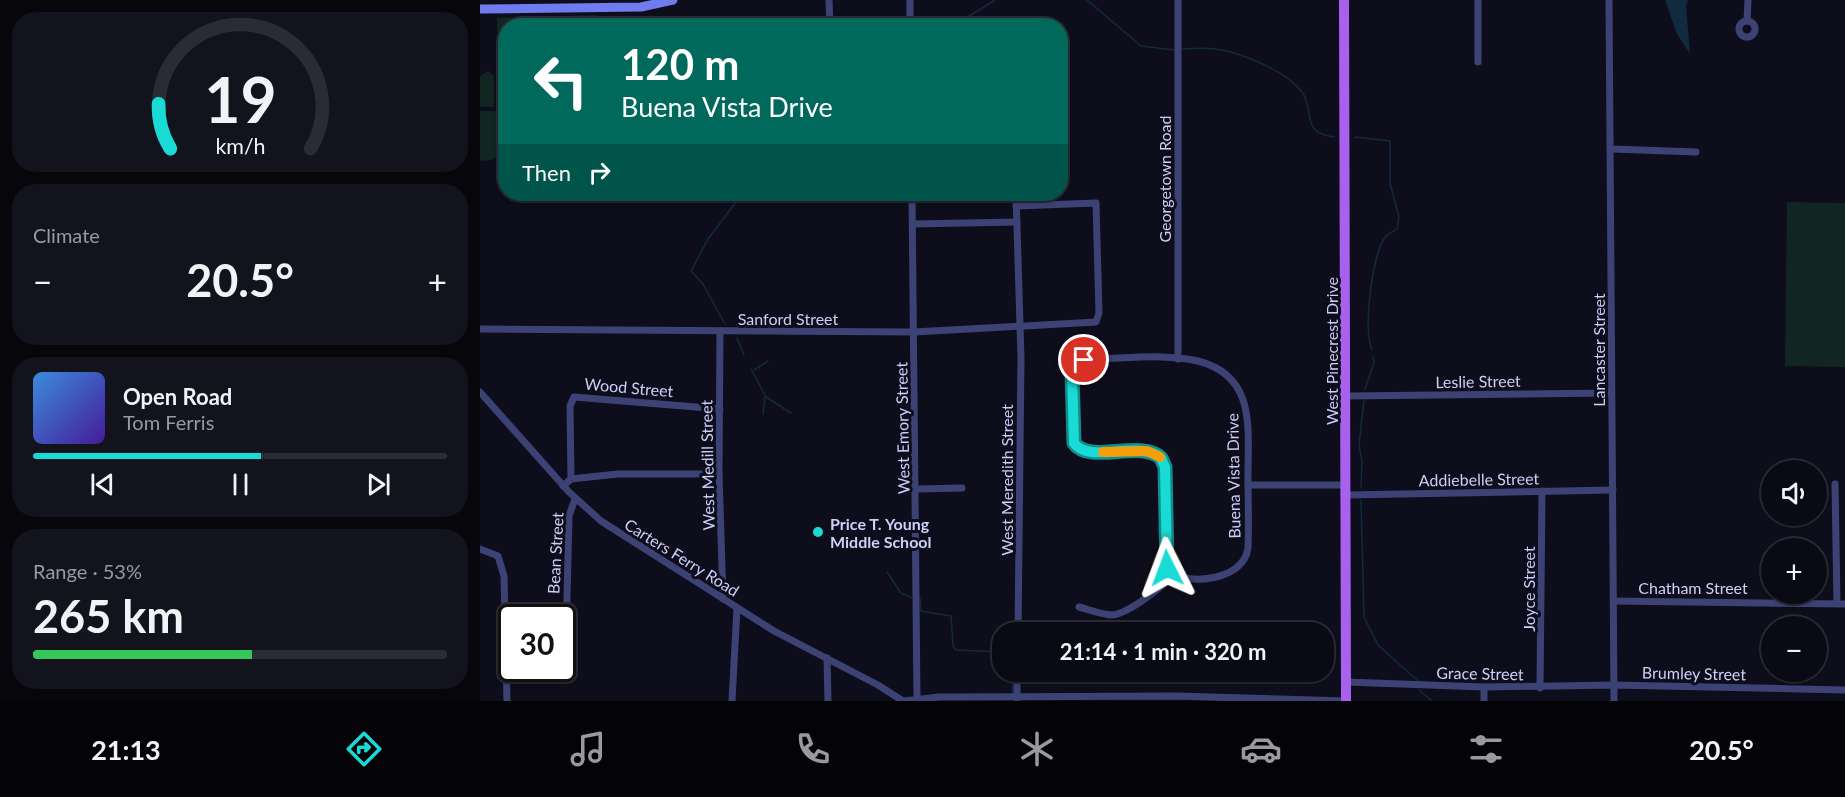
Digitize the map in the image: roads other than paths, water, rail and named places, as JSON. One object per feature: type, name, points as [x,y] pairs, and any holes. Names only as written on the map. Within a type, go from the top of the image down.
[{"type":"main road","name":"West Pinecrest Drive","points":[[1344,0],[1346,701]]},
{"type":"street","points":[[829,0],[830,18]]},
{"type":"street","points":[[910,0],[910,18]]},
{"type":"street","name":"Georgetown Road","points":[[1178,0],[1178,359]]},
{"type":"street","points":[[1478,0],[1478,62]]},
{"type":"street","name":"Lancaster Street","points":[[1609,0],[1612,149],[1611,393],[1614,701]]},
{"type":"street","points":[[1747,21],[1748,0]]},
{"type":"street","points":[[480,9],[640,7],[669,1]]},
{"type":"street","points":[[1612,149],[1696,152]]},
{"type":"street","name":"West Emory Street","points":[[912,201],[917,489],[917,698]]},
{"type":"street","name":"West Meredith Street","points":[[1016,201],[1019,328],[1018,622]]},
{"type":"street","name":"Sanford Street","points":[[480,329],[914,332],[1096,322],[1099,313],[1095,203],[1016,206]]},
{"type":"street","points":[[913,224],[1017,222]]},
{"type":"street","name":"West Medill Street","points":[[720,331],[719,474],[723,599]]},
{"type":"street","name":"Buena Vista Drive","points":[[1088,359],[1178,359],[1212,366],[1227,374],[1238,388],[1248,416],[1248,548],[1240,566],[1225,574],[1196,579],[1173,574],[1167,568],[1165,561],[1163,460],[1150,451],[1085,452],[1077,448],[1073,440],[1072,376],[1076,365],[1088,359]]},
{"type":"street","name":"Carters Ferry Road","points":[[480,392],[575,499],[616,532],[737,608],[904,701]]},
{"type":"street","name":"Leslie Street","points":[[1346,396],[1611,393]]},
{"type":"street","name":"Wood Street","points":[[571,479],[572,398],[720,409]]},
{"type":"street","points":[[563,486],[571,479],[618,474],[719,474]]},
{"type":"street","points":[[1835,484],[1841,603]]},
{"type":"street","name":"Addiebelle Street","points":[[1248,485],[1346,490],[1613,490]]},
{"type":"street","points":[[917,489],[962,488]]},
{"type":"street","name":"Joyce Street","points":[[1540,688],[1542,491]]},
{"type":"street","name":"Bean Street","points":[[567,604],[568,526],[570,508],[575,499]]},
{"type":"street","points":[[480,549],[498,556],[504,576],[506,604]]},
{"type":"street","points":[[1079,607],[1109,615],[1121,613],[1162,586],[1173,574]]},
{"type":"street","name":"Chatham Street","points":[[1614,601],[1841,603]]},
{"type":"street","points":[[732,701],[737,608]]},
{"type":"street","points":[[827,658],[828,701]]},
{"type":"street","points":[[507,701],[508,682]]},
{"type":"street","points":[[1017,682],[1017,698]]},
{"type":"street","name":"Grace Street","points":[[1346,682],[1540,688],[1614,685]]},
{"type":"street","name":"Brumley Street","points":[[1614,685],[1845,690]]},
{"type":"street","points":[[1484,687],[1484,701]]},
{"type":"street","points":[[904,701],[917,698],[1346,701]]},
{"type":"water","points":[[1665,0],[1688,0],[1686,6],[1690,54],[1677,34]]},
{"type":"waterway","points":[[966,18],[995,0]]},
{"type":"waterway","points":[[1087,0],[1141,46],[1174,50]]},
{"type":"waterway","points":[[1182,49],[1207,48],[1225,51],[1250,58],[1274,70],[1295,84],[1302,92],[1306,99],[1312,126],[1316,131],[1334,137]]},
{"type":"waterway","points":[[1355,137],[1390,141],[1390,183],[1399,217],[1397,229],[1385,237],[1376,260],[1370,293],[1368,326],[1372,350]]},
{"type":"waterway","points":[[725,324],[703,284],[691,271],[708,239],[737,201]]},
{"type":"waterway","points":[[737,338],[744,355]]},
{"type":"waterway","points":[[1365,389],[1374,363],[1373,357]]},
{"type":"waterway","points":[[754,370],[768,361]]},
{"type":"waterway","points":[[751,369],[766,397],[791,413]]},
{"type":"waterway","points":[[763,414],[765,397]]},
{"type":"waterway","points":[[1361,488],[1362,461],[1359,445],[1364,400]]},
{"type":"waterway","points":[[1361,500],[1364,617],[1378,645],[1418,681]]},
{"type":"waterway","points":[[887,572],[901,593],[912,598]]},
{"type":"waterway","points":[[920,598],[921,611],[951,616],[953,646],[956,650],[992,652]]},
{"type":"waterway","points":[[1012,693],[1013,682]]},
{"type":"waterway","points":[[1419,690],[1432,701]]},
{"type":"place","name":"Price T. Young Middle School","points":[[818,532]]}]
